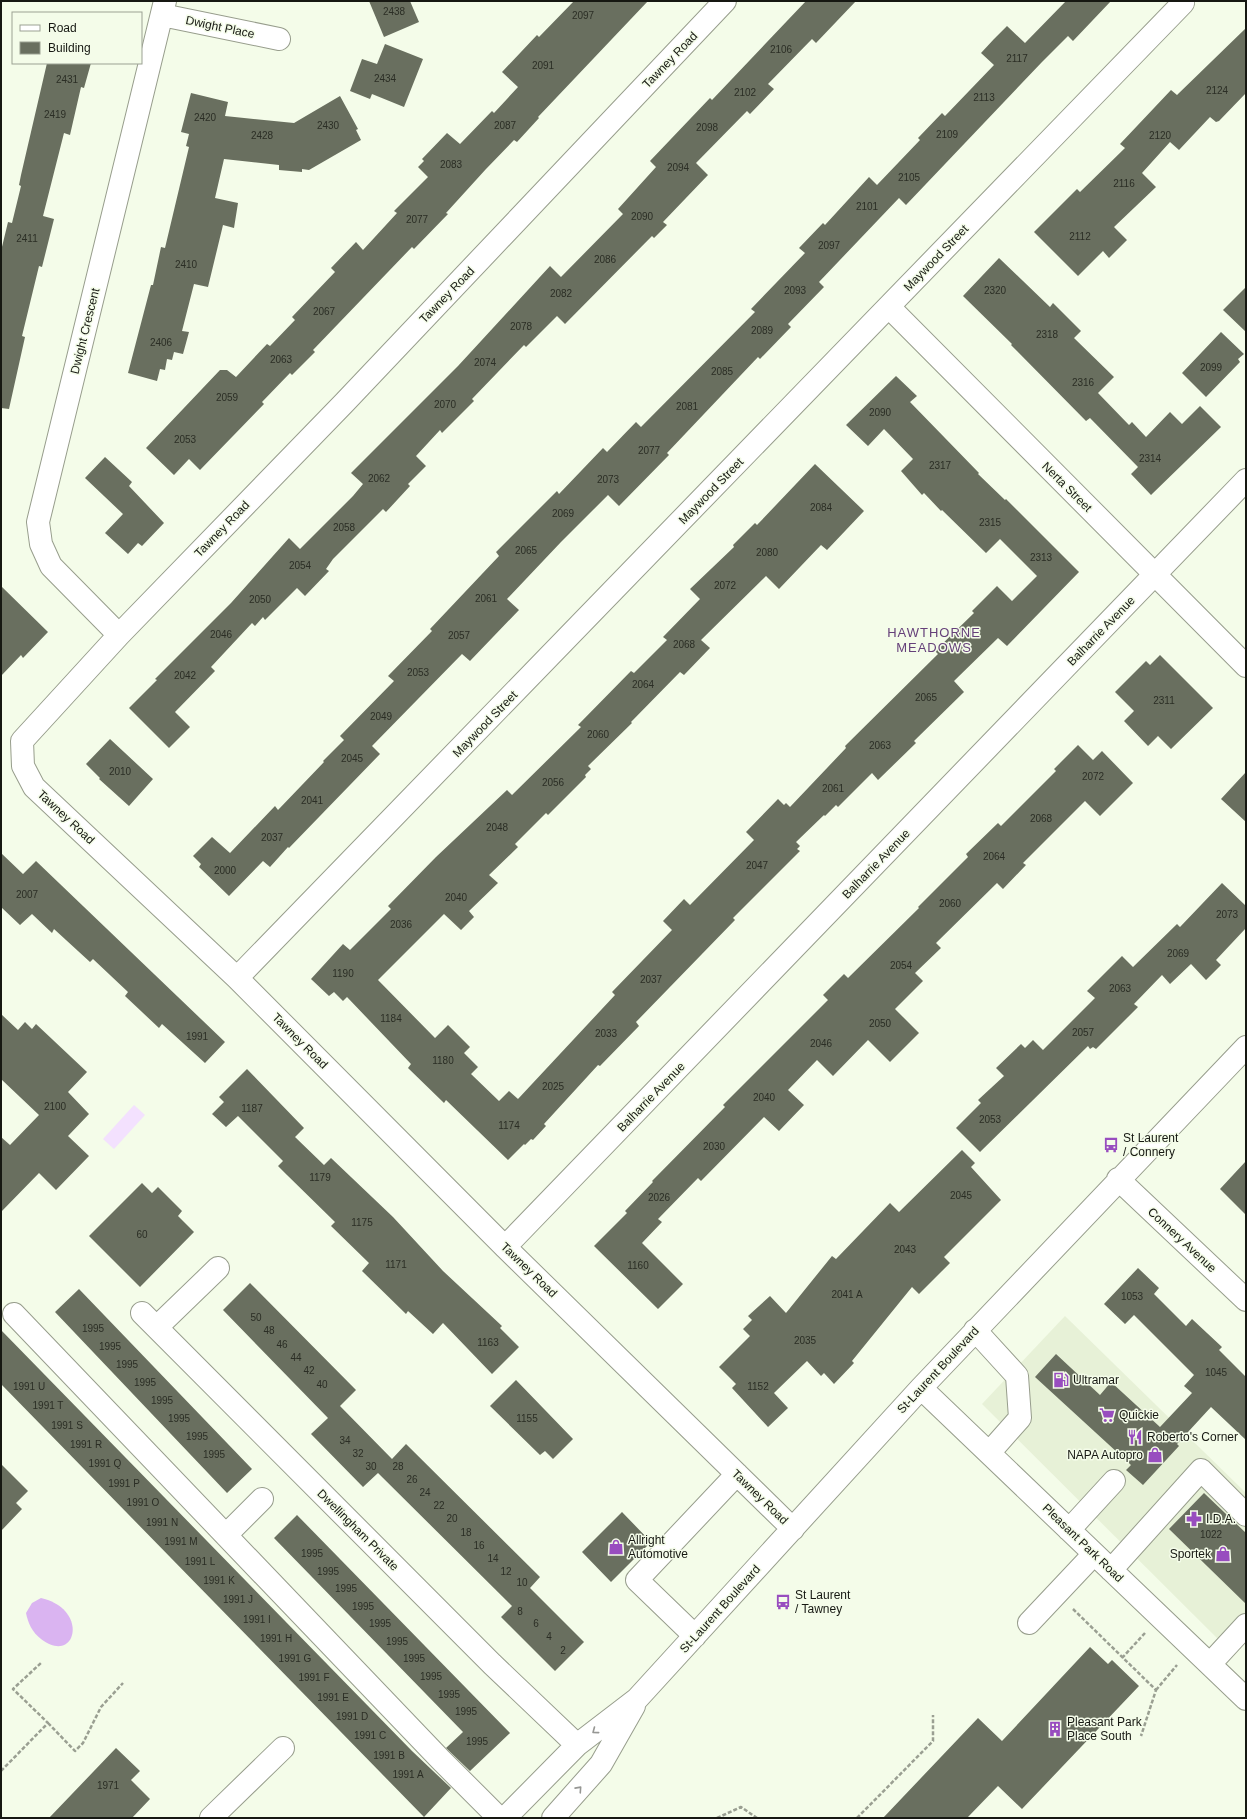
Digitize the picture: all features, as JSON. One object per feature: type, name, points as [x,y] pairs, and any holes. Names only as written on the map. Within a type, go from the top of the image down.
[{"type":"street","name":"Tawney Road","points":[[725,1],[345,402],[118,635],[22,741],[23,766],[34,787],[237,978],[505,1247],[793,1529]]},
{"type":"street","name":"Maywood Street","points":[[237,978],[1183,2]]},
{"type":"street","name":"Dwight Crescent","points":[[118,635],[51,566],[41,544],[38,522],[164,8]]},
{"type":"street","name":"Dwight Place","points":[[164,8],[279,39]]},
{"type":"street","name":"Nerta Street","points":[[889,307],[1246,666]]},
{"type":"street","name":"Balharrie Avenue","points":[[505,1247],[1246,480]]},
{"type":"street","name":"St-Laurent Boulevard","points":[[505,1818],[576,1745],[637,1699],[975,1330],[1246,1047]]},
{"type":"street","name":"Connery Avenue","points":[[1118,1179],[1246,1300]]},
{"type":"street","name":"Dwellingham Private","points":[[218,1268],[150,1320],[492,1664],[576,1745]]},
{"type":"street","points":[[14,1314],[440,1759],[499,1818]]},
{"type":"street","points":[[975,1330],[1017,1376],[1020,1418],[988,1452]]},
{"type":"street","name":"Pleasant Park Road","points":[[921,1388],[1246,1699]]},
{"type":"street","points":[[1111,1570],[1201,1470],[1246,1515]]},
{"type":"street","points":[[695,1636],[637,1580],[737,1474]]},
{"type":"street","points":[[1069,1530],[1114,1481]]},
{"type":"street","points":[[226,1535],[262,1499]]},
{"type":"street","points":[[1029,1623],[1094,1554]]},
{"type":"street","points":[[1210,1664],[1246,1625]]},
{"type":"street","name":"St-Laurent Boulevard","points":[[553,1818],[601,1764],[637,1699]]},
{"type":"street","points":[[211,1818],[283,1748]]},
{"type":"path","points":[[1057,1594],[1156,1690]]},
{"type":"path","points":[[1122,1658],[1160,1617]]},
{"type":"path","points":[[1141,1736],[1156,1690],[1192,1647]]},
{"type":"path","points":[[42,1662],[13,1689],[75,1751],[83,1743],[101,1707],[123,1683]]},
{"type":"path","points":[[857,1818],[934,1741],[932,1715]]},
{"type":"path","points":[[1,1770],[48,1723]]},
{"type":"path","points":[[718,1818],[741,1807],[757,1818]]},
{"type":"shaded area","points":[[134,1105],[145,1115],[114,1149],[103,1139]]},
{"type":"shaded area","points":[[1065,1316],[1246,1493],[1246,1636],[1231,1652],[982,1404]]},
{"type":"shaded area","points":[[41,1598],[57,1604],[67,1613],[72,1623],[72,1633],[69,1641],[63,1646],[53,1645],[41,1639],[29,1624],[26,1613],[32,1603]]},
{"type":"building","points":[[369,1],[410,1],[419,22],[384,37]]},
{"type":"building","points":[[574,1],[648,1],[538,117],[539,118],[517,142],[514,140],[446,213],[448,214],[414,249],[412,247],[313,350],[315,352],[292,375],[290,373],[262,402],[264,404],[200,470],[189,459],[174,475],[146,448],[220,370],[227,370],[236,377],[267,344],[270,346],[295,320],[292,317],[335,272],[331,268],[356,242],[363,250],[397,213],[394,211],[428,177],[418,167],[424,161],[422,159],[447,133],[460,144],[492,111],[494,113],[518,87],[502,72],[537,35],[539,37]]},
{"type":"building","points":[[806,1],[856,1],[816,43],[812,39],[768,84],[774,89],[750,114],[747,111],[696,163],[708,175],[663,222],[667,225],[654,238],[652,236],[565,324],[557,316],[526,347],[524,345],[472,399],[474,401],[442,433],[440,430],[416,456],[426,466],[408,484],[410,486],[386,512],[383,509],[333,559],[326,569],[329,571],[305,596],[297,588],[265,620],[263,617],[255,626],[252,623],[211,667],[215,671],[175,712],[190,727],[169,748],[129,708],[157,680],[155,679],[231,603],[289,538],[300,549],[353,496],[363,484],[351,473],[458,366],[550,266],[561,277],[623,214],[618,209],[656,167],[650,161],[710,98],[712,100]]},
{"type":"building","points":[[1066,1],[1111,1],[1073,41],[1068,36],[906,205],[899,198],[819,282],[824,287],[788,324],[791,327],[760,359],[758,357],[667,453],[669,455],[619,506],[608,495],[561,542],[507,599],[519,610],[470,661],[462,654],[372,746],[380,754],[270,867],[263,861],[229,896],[199,867],[201,864],[193,856],[212,837],[230,853],[275,806],[278,810],[344,740],[340,736],[394,681],[388,676],[432,631],[430,629],[499,556],[496,552],[557,491],[559,494],[603,448],[607,452],[636,422],[641,427],[755,312],[751,309],[805,253],[799,248],[823,223],[825,225],[869,177],[877,185],[920,140],[918,138],[942,113],[945,116],[994,65],[981,53],[1007,26],[1025,43]]},
{"type":"building","points":[[1246,28],[1246,93],[1219,121],[1216,122],[1210,117],[1179,150],[1170,142],[1142,173],[1156,187],[1114,227],[1127,240],[1109,258],[1103,251],[1078,276],[1034,232],[1077,189],[1080,192],[1125,148],[1120,144],[1171,90],[1177,95]]},
{"type":"building","points":[[385,44],[423,59],[404,107],[372,94],[370,99],[350,91],[362,59],[377,64]]},
{"type":"building","points":[[47,64],[91,64],[84,88],[81,87],[70,135],[64,133],[43,216],[54,219],[42,267],[39,266],[22,336],[25,337],[9,409],[1,408],[1,251],[8,222],[12,223],[21,186],[19,185]]},
{"type":"building","points":[[191,93],[228,102],[225,116],[294,123],[340,96],[358,129],[356,130],[361,140],[309,170],[302,169],[302,172],[279,170],[279,165],[224,159],[215,198],[238,203],[234,228],[223,225],[208,287],[194,284],[182,331],[189,332],[183,354],[174,352],[172,360],[167,359],[165,370],[160,369],[157,381],[128,373],[151,285],[153,285],[161,247],[165,248],[189,147],[186,146],[189,134],[181,132]]},
{"type":"building","points":[[999,258],[1050,307],[1053,303],[1081,331],[1074,338],[1114,377],[1098,393],[1129,425],[1132,422],[1146,437],[1170,412],[1182,424],[1200,406],[1221,427],[1151,495],[1131,474],[1138,467],[1090,418],[1086,421],[1011,345],[1012,344],[963,296]]},
{"type":"building","points":[[1246,287],[1246,332],[1223,310]]},
{"type":"building","points":[[1221,332],[1244,354],[1238,359],[1240,362],[1206,397],[1182,373]]},
{"type":"building","points":[[896,376],[917,396],[910,402],[979,473],[978,474],[1005,500],[1006,499],[1079,572],[1007,646],[998,638],[954,681],[964,692],[914,741],[916,743],[878,780],[872,773],[838,807],[836,805],[825,816],[824,815],[796,842],[800,846],[797,849],[800,851],[733,918],[735,920],[636,1022],[639,1026],[600,1066],[598,1065],[544,1124],[546,1126],[533,1140],[531,1139],[525,1145],[524,1144],[508,1160],[446,1100],[444,1103],[408,1068],[411,1064],[347,997],[343,1001],[334,992],[329,996],[311,979],[343,944],[350,950],[391,909],[388,906],[436,857],[507,790],[512,795],[581,727],[578,725],[631,671],[634,673],[667,640],[663,637],[700,599],[690,589],[734,547],[733,545],[755,523],[757,525],[815,464],[864,511],[827,550],[821,545],[779,589],[766,576],[701,640],[710,648],[684,675],[680,672],[631,722],[632,723],[588,766],[591,769],[585,775],[586,777],[548,815],[546,813],[515,844],[518,847],[489,875],[498,883],[469,911],[474,917],[461,930],[444,914],[378,980],[435,1038],[448,1025],[470,1047],[464,1053],[478,1067],[471,1074],[499,1101],[509,1091],[518,1099],[615,995],[612,992],[672,930],[663,921],[684,899],[690,905],[754,840],[746,832],[778,799],[784,805],[786,803],[790,807],[846,748],[845,746],[938,654],[935,651],[974,613],[972,611],[997,586],[1012,601],[1037,576],[1000,539],[986,553],[924,493],[922,495],[901,471],[913,459],[884,429],[868,446],[846,425]]},
{"type":"building","points":[[105,457],[132,482],[129,486],[164,523],[142,546],[138,543],[128,554],[105,533],[123,514],[85,478]]},
{"type":"building","points":[[1,586],[48,632],[23,658],[21,655],[1,676]]},
{"type":"building","points":[[1160,655],[1213,708],[1171,749],[1158,736],[1148,746],[1124,721],[1134,711],[1115,692],[1146,661],[1150,665]]},
{"type":"building","points":[[110,739],[153,779],[129,806],[99,779],[100,778],[86,764]]},
{"type":"building","points":[[1078,745],[1093,760],[1102,751],[1133,783],[1100,816],[1085,801],[1023,863],[1026,865],[1003,889],[997,883],[936,943],[941,948],[915,973],[923,981],[895,1009],[919,1033],[890,1062],[868,1040],[833,1076],[817,1060],[788,1090],[804,1105],[779,1131],[764,1117],[701,1181],[698,1178],[658,1219],[662,1222],[642,1243],[683,1284],[658,1309],[594,1246],[627,1213],[625,1211],[653,1182],[652,1181],[725,1107],[723,1105],[828,1000],[823,995],[844,974],[848,978],[968,857],[966,854],[998,823],[1001,826],[1056,771],[1054,769]]},
{"type":"building","points":[[1246,772],[1246,822],[1221,799]]},
{"type":"building","points":[[1,853],[23,874],[36,861],[225,1042],[205,1063],[162,1024],[159,1028],[125,996],[128,992],[93,959],[90,962],[54,929],[52,933],[32,914],[20,925],[1,907]]},
{"type":"building","points":[[1222,883],[1246,906],[1246,928],[1216,960],[1221,965],[1206,980],[1191,964],[1170,984],[1162,975],[1134,1004],[1138,1007],[1096,1049],[1093,1047],[1090,1049],[1088,1046],[980,1152],[956,1128],[981,1103],[978,1100],[1004,1076],[996,1068],[1021,1044],[1025,1048],[1033,1040],[1043,1050],[1095,998],[1087,991],[1122,956],[1133,967],[1177,924],[1180,927]]},
{"type":"building","points":[[1,1014],[18,1030],[25,1022],[32,1029],[36,1024],[87,1072],[68,1092],[89,1114],[68,1136],[89,1156],[56,1190],[39,1173],[1,1212],[1,1137],[10,1145],[39,1115],[1,1079]]},
{"type":"building","points":[[247,1069],[304,1128],[295,1137],[324,1165],[331,1158],[393,1217],[443,1271],[502,1326],[500,1328],[519,1347],[492,1374],[443,1323],[433,1334],[408,1311],[406,1314],[362,1271],[369,1263],[331,1226],[335,1222],[278,1166],[283,1161],[238,1116],[226,1127],[212,1114],[224,1102],[219,1097]]},
{"type":"building","points":[[962,1150],[975,1163],[971,1167],[1001,1200],[944,1257],[950,1263],[919,1294],[912,1287],[852,1361],[854,1363],[834,1384],[824,1373],[821,1376],[807,1361],[774,1393],[788,1408],[768,1427],[732,1388],[736,1384],[719,1367],[750,1336],[743,1329],[752,1320],[748,1316],[770,1296],[786,1313],[832,1256],[836,1259],[890,1203],[899,1212]]},
{"type":"building","points":[[1246,1161],[1246,1215],[1220,1189]]},
{"type":"building","points":[[142,1183],[152,1193],[158,1187],[182,1211],[178,1216],[194,1232],[140,1287],[89,1236]]},
{"type":"building","points":[[1138,1268],[1159,1288],[1154,1294],[1186,1326],[1192,1319],[1222,1347],[1219,1350],[1246,1377],[1246,1440],[1211,1407],[1177,1444],[1179,1446],[1143,1485],[1126,1470],[1131,1465],[1035,1377],[1056,1354],[1100,1395],[1111,1382],[1160,1427],[1192,1393],[1184,1386],[1194,1375],[1134,1315],[1125,1324],[1104,1304]]},
{"type":"building","points":[[250,1283],[356,1390],[340,1406],[392,1459],[406,1444],[540,1577],[530,1588],[584,1642],[555,1671],[501,1617],[512,1606],[378,1473],[363,1487],[311,1434],[328,1418],[223,1310]]},
{"type":"building","points":[[79,1289],[252,1469],[227,1493],[55,1312]]},
{"type":"building","points":[[1,1330],[412,1751],[451,1788],[424,1817],[1,1384]]},
{"type":"building","points":[[516,1380],[573,1439],[553,1459],[545,1451],[540,1455],[490,1406]]},
{"type":"building","points":[[1,1464],[28,1491],[16,1503],[22,1509],[1,1531]]},
{"type":"building","points":[[1204,1493],[1246,1533],[1246,1604],[1169,1529]]},
{"type":"building","name":"Allright Automotive","points":[[622,1512],[651,1542],[611,1582],[582,1552]]},
{"type":"building","points":[[297,1515],[510,1733],[470,1771],[446,1748],[463,1732],[274,1538]]},
{"type":"building","name":"Pleasant Park Place South","points":[[1090,1647],[1108,1664],[1112,1660],[1139,1686],[1022,1809],[998,1786],[967,1818],[883,1818],[978,1718],[1002,1741]]},
{"type":"building","points":[[116,1748],[140,1771],[131,1780],[150,1799],[132,1818],[49,1818]]},
{"type":"place","name":"St Laurent / Connery","points":[[1111,1145]]},
{"type":"place","name":"Ultramar","points":[[1061,1380]]},
{"type":"place","name":"Quickie","points":[[1107,1415]]},
{"type":"place","name":"Roberto's Corner","points":[[1135,1437]]},
{"type":"place","name":"NAPA Autopro","points":[[1155,1455]]},
{"type":"place","name":"I.D.A.","points":[[1194,1519]]},
{"type":"place","name":"Allright Automotive","points":[[616,1547]]},
{"type":"place","name":"Sportek","points":[[1223,1554]]},
{"type":"place","name":"St Laurent / Tawney","points":[[783,1602]]},
{"type":"place","name":"Pleasant Park Place South","points":[[1055,1729]]},
{"type":"district","name":"HAWTHORNE MEADOWS","points":[[934,640]]}]
